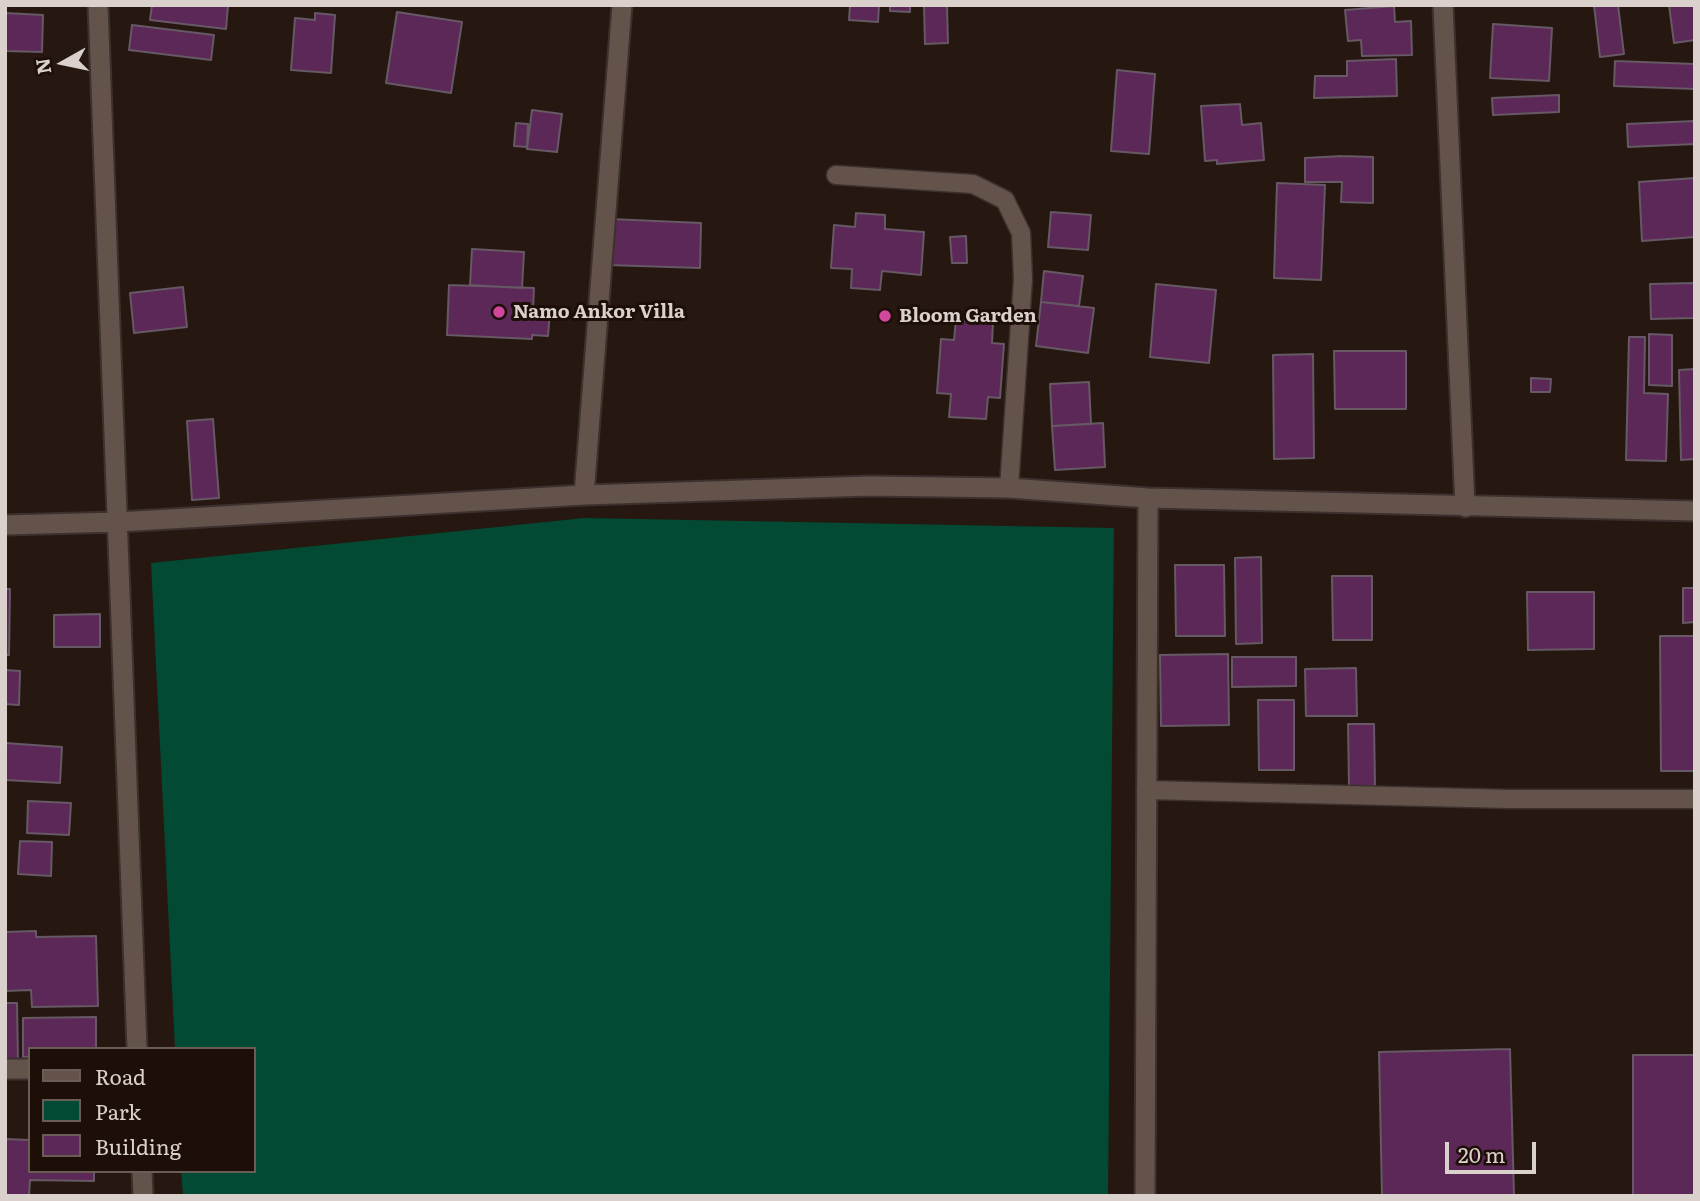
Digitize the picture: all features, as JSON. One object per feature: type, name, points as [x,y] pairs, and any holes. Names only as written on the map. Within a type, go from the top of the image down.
[{"type":"street","points":[[98,5],[137,1047]]},
{"type":"street","points":[[584,495],[622,5]]},
{"type":"street","points":[[1443,5],[1465,507]]},
{"type":"street","points":[[5,526],[584,495],[870,486],[1009,488],[1148,498],[1695,511]]},
{"type":"street","points":[[1145,1196],[1148,498]]},
{"type":"street","points":[[5,1069],[28,1069]]},
{"type":"street","points":[[142,1173],[143,1196]]},
{"type":"lane","points":[[836,175],[973,184],[1005,200],[1021,233],[1023,279],[1009,488]]},
{"type":"lane","points":[[1146,790],[1510,799],[1695,799]]},
{"type":"green space","points":[[584,518],[1114,528],[1108,1196],[183,1196],[181,1173],[256,1173],[256,1047],[175,1047],[151,563]]},
{"type":"building","points":[[152,5],[228,6],[226,29],[150,20]]},
{"type":"building","points":[[850,5],[879,5],[878,22],[849,20]]},
{"type":"building","points":[[890,5],[910,5],[910,12],[890,11]]},
{"type":"building","points":[[924,5],[947,5],[948,43],[925,44]]},
{"type":"building","points":[[1594,5],[1618,5],[1624,54],[1600,57]]},
{"type":"building","points":[[1669,5],[1695,5],[1695,40],[1674,43]]},
{"type":"building","points":[[1394,6],[1395,22],[1411,21],[1412,55],[1362,56],[1361,40],[1348,41],[1345,10]]},
{"type":"building","points":[[397,12],[462,22],[451,93],[386,83]]},
{"type":"building","points":[[5,13],[43,15],[42,52],[5,51]]},
{"type":"building","points":[[315,13],[335,15],[331,73],[291,70],[295,18],[315,20]]},
{"type":"building","points":[[1493,24],[1552,28],[1549,81],[1490,78]]},
{"type":"building","points":[[132,25],[214,35],[211,60],[129,50]]},
{"type":"building","points":[[1396,59],[1397,96],[1314,98],[1315,76],[1347,76],[1347,61]]},
{"type":"building","points":[[1615,61],[1695,64],[1695,89],[1614,86]]},
{"type":"building","points":[[1117,70],[1155,74],[1149,154],[1111,151]]},
{"type":"building","points":[[1559,95],[1559,112],[1493,115],[1492,98]]},
{"type":"building","points":[[1240,104],[1242,125],[1261,123],[1264,160],[1217,164],[1217,160],[1205,161],[1201,106]]},
{"type":"building","points":[[532,110],[562,114],[557,152],[527,149]]},
{"type":"building","points":[[1695,121],[1695,144],[1628,147],[1627,124]]},
{"type":"building","points":[[516,123],[528,124],[527,147],[514,146]]},
{"type":"building","points":[[1373,157],[1373,203],[1341,202],[1342,182],[1305,182],[1305,158]]},
{"type":"building","points":[[1695,178],[1695,237],[1642,241],[1639,182]]},
{"type":"building","points":[[1277,183],[1325,185],[1321,280],[1274,278]]},
{"type":"building","points":[[1051,212],[1091,215],[1088,250],[1048,247]]},
{"type":"building","points":[[856,213],[885,215],[885,229],[924,232],[921,275],[882,271],[880,290],[851,288],[852,269],[831,268],[834,225],[855,227]]},
{"type":"building","points":[[610,219],[701,223],[700,268],[608,265]]},
{"type":"building","points":[[966,236],[967,263],[952,263],[950,237]]},
{"type":"building","points":[[472,249],[524,252],[522,288],[470,285]]},
{"type":"building","points":[[1044,271],[1083,276],[1079,306],[1041,302]]},
{"type":"building","points":[[1695,283],[1695,318],[1651,319],[1650,284]]},
{"type":"building","points":[[1156,284],[1216,290],[1209,363],[1150,357]]},
{"type":"building","points":[[449,285],[534,288],[533,309],[550,311],[548,336],[532,335],[532,339],[447,335]]},
{"type":"building","points":[[183,287],[187,327],[134,333],[130,293]]},
{"type":"building","points":[[1041,302],[1094,308],[1088,353],[1036,346]]},
{"type":"building","points":[[956,320],[993,323],[992,343],[1004,344],[1000,398],[988,397],[986,419],[949,417],[951,394],[937,393],[941,339],[954,340]]},
{"type":"building","points":[[1649,334],[1672,335],[1672,386],[1649,385]]},
{"type":"building","points":[[1629,337],[1645,337],[1644,393],[1668,394],[1666,461],[1626,460]]},
{"type":"building","points":[[1334,351],[1406,351],[1406,409],[1335,409]]},
{"type":"building","points":[[1313,354],[1314,458],[1274,459],[1273,355]]},
{"type":"building","points":[[1695,369],[1695,459],[1681,460],[1679,370]]},
{"type":"building","points":[[1531,378],[1551,379],[1550,392],[1531,392]]},
{"type":"building","points":[[1089,382],[1091,424],[1052,426],[1050,384]]},
{"type":"building","points":[[213,419],[219,498],[192,500],[187,421]]},
{"type":"building","points":[[1103,423],[1105,467],[1055,470],[1052,426]]},
{"type":"building","points":[[1261,557],[1262,643],[1236,644],[1235,558]]},
{"type":"building","points":[[1175,565],[1224,565],[1225,636],[1176,636]]},
{"type":"building","points":[[1332,576],[1372,576],[1372,640],[1333,640]]},
{"type":"building","points":[[1683,588],[1695,588],[1695,622],[1683,623]]},
{"type":"building","points":[[5,589],[10,589],[9,655],[5,655]]},
{"type":"building","points":[[1527,592],[1594,592],[1594,649],[1528,650]]},
{"type":"building","points":[[100,614],[100,647],[54,647],[54,615]]},
{"type":"building","points":[[1660,636],[1695,636],[1695,771],[1661,771]]},
{"type":"building","points":[[1228,654],[1229,725],[1161,726],[1160,655]]},
{"type":"building","points":[[1232,657],[1296,657],[1296,686],[1232,687]]},
{"type":"building","points":[[1356,668],[1357,716],[1306,716],[1305,669]]},
{"type":"building","points":[[5,670],[20,671],[19,705],[5,704]]},
{"type":"building","points":[[1258,700],[1294,700],[1294,770],[1259,770]]},
{"type":"building","points":[[1348,724],[1374,724],[1375,786],[1349,786]]},
{"type":"building","points":[[5,743],[62,747],[60,783],[5,780]]},
{"type":"building","points":[[28,801],[71,803],[69,835],[27,833]]},
{"type":"building","points":[[20,841],[52,842],[51,876],[18,874]]},
{"type":"building","points":[[36,931],[36,937],[96,936],[98,1006],[32,1007],[31,990],[5,991],[5,932]]},
{"type":"building","points":[[5,1003],[17,1003],[18,1063],[5,1063]]},
{"type":"building","points":[[96,1017],[96,1047],[28,1047],[28,1057],[23,1057],[23,1018]]},
{"type":"building","points":[[1510,1049],[1514,1196],[1382,1196],[1379,1052]]},
{"type":"building","points":[[1633,1055],[1695,1055],[1695,1196],[1633,1196]]},
{"type":"building","points":[[5,1139],[28,1140],[28,1173],[94,1173],[94,1181],[30,1180],[29,1196],[5,1196]]},
{"type":"place","name":"Namo Ankor Villa","points":[[499,312]]},
{"type":"place","name":"Bloom Garden","points":[[885,316]]}]
